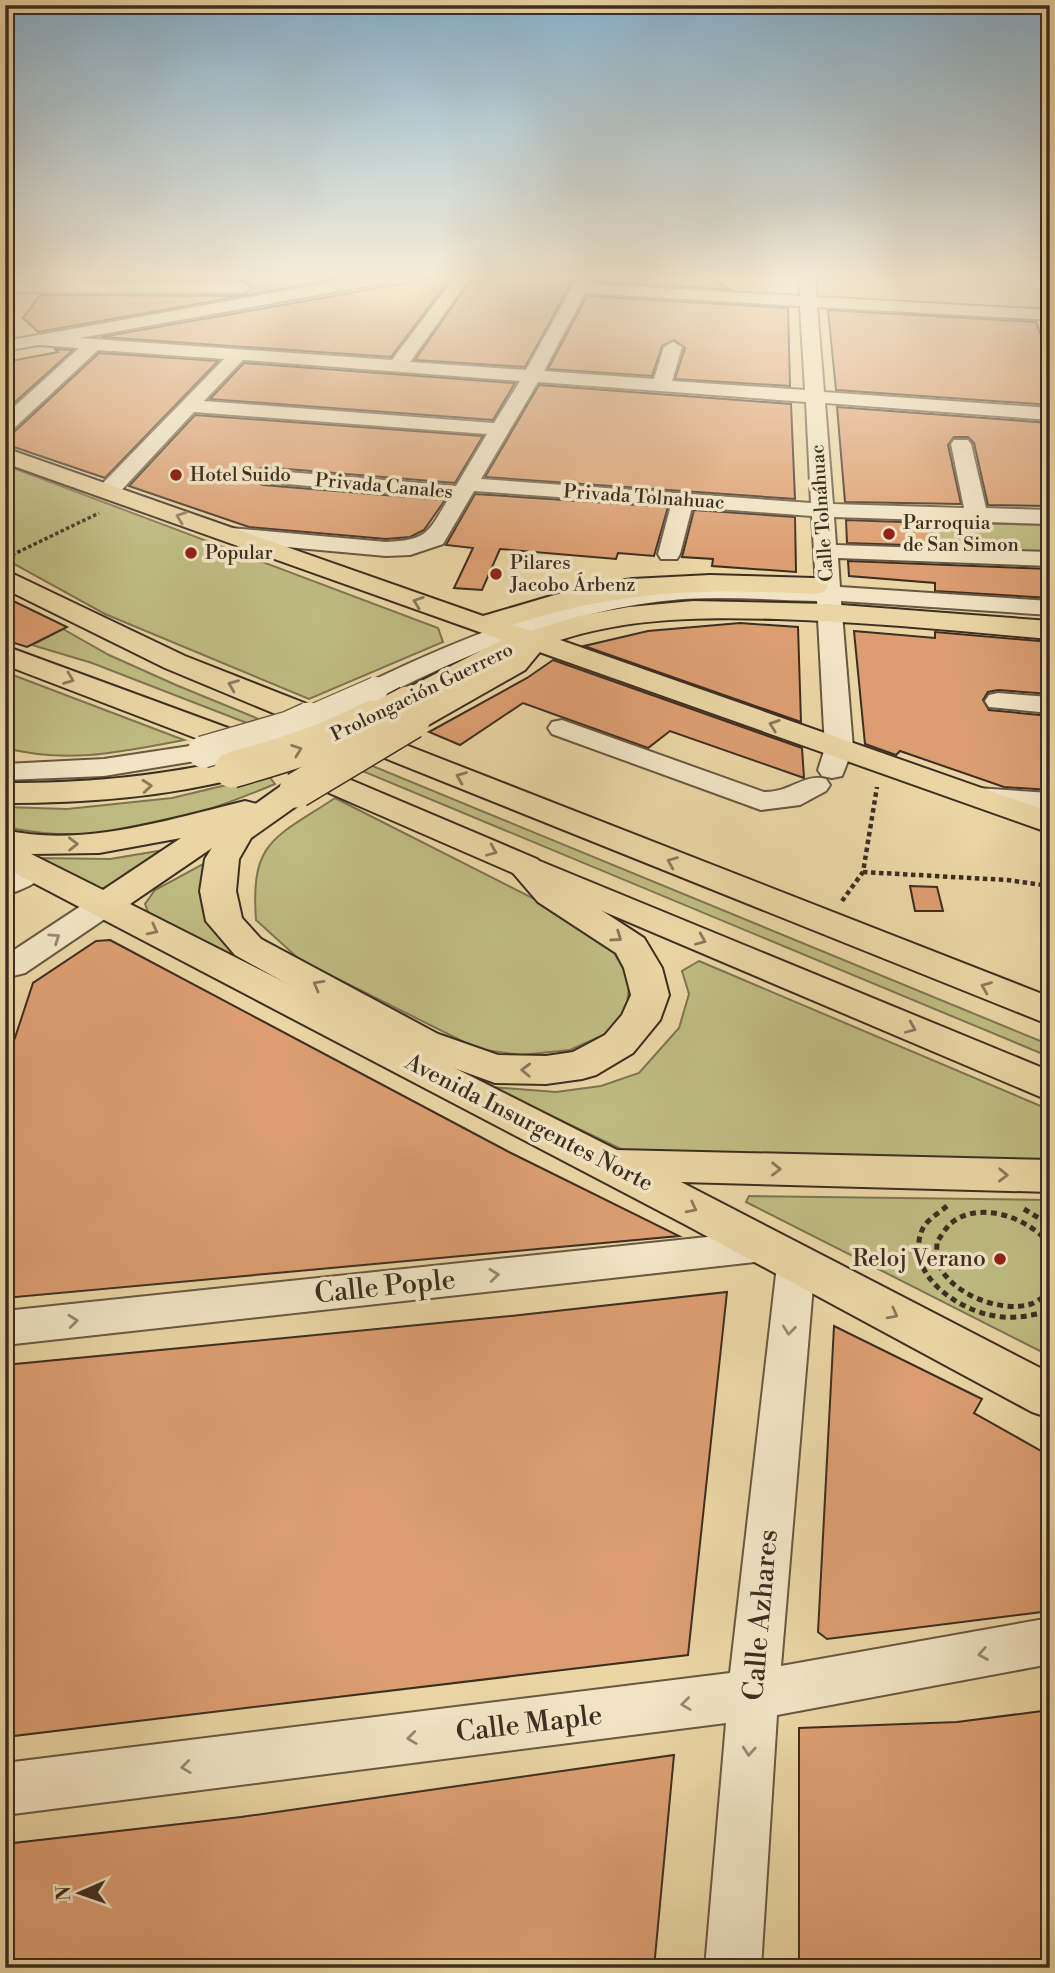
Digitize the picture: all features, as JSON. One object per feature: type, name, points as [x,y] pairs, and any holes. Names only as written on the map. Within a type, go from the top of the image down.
[{"type":"main road","points":[[5,455],[492,628],[535,640],[829,768],[977,797],[1050,823]]},
{"type":"main road","points":[[6,567],[175,662],[296,711]]},
{"type":"main road","name":"Prolongación Guerrero","points":[[492,628],[566,599],[646,586],[750,582],[828,598],[1050,630]]},
{"type":"main road","name":"Prolongación Guerrero","points":[[535,640],[579,625],[655,612],[828,598],[1050,606]]},
{"type":"main road","points":[[525,866],[551,894],[631,946],[643,968],[650,995],[640,1020],[619,1044],[582,1065],[546,1070],[495,1069],[424,1043],[248,947],[224,921],[218,891],[222,859],[238,832],[291,793],[404,724],[515,664],[535,640]]},
{"type":"main road","points":[[5,655],[210,744]]},
{"type":"main road","points":[[404,724],[1050,1012]]},
{"type":"main road","name":"Prolongación Guerrero","points":[[5,793],[80,793],[146,787],[232,770],[290,753],[349,731],[404,724]]},
{"type":"main road","points":[[339,785],[1050,1087]]},
{"type":"main road","points":[[5,841],[107,843],[166,832],[245,811],[291,793]]},
{"type":"main road","points":[[104,905],[245,811]]},
{"type":"main road","name":"Avenida Insurgentes Norte","points":[[15,870],[104,905],[610,1165],[1050,1397]]},
{"type":"main road","points":[[610,1165],[1050,1176]]},
{"type":"street","points":[[5,426],[66,370]]},
{"type":"street","points":[[119,495],[190,406],[224,370]]},
{"type":"street","points":[[443,370],[1050,414]]},
{"type":"street","points":[[231,535],[386,550],[424,545],[435,539],[534,370]]},
{"type":"street","points":[[661,386],[666,370]]},
{"type":"street","name":"Calle Tolnáhuac","points":[[812,370],[828,598],[829,768]]},
{"type":"street","points":[[190,406],[500,429]]},
{"type":"street","points":[[961,444],[977,515]]},
{"type":"street","name":"Privada Canales","points":[[262,475],[465,488]]},
{"type":"street","name":"Privada Tolnahuac","points":[[465,488],[821,510],[1050,517]]},
{"type":"street","points":[[669,554],[682,500]]},
{"type":"street","points":[[824,551],[1050,559]]},
{"type":"street","points":[[828,598],[1050,619]]},
{"type":"street","points":[[5,772],[43,773],[91,769],[289,727],[376,689],[492,628]]},
{"type":"street","points":[[998,701],[1050,705]]},
{"type":"street","points":[[5,759],[91,769]]},
{"type":"street","points":[[977,797],[1050,802]]},
{"type":"street","points":[[5,968],[13,966],[104,905]]},
{"type":"street","name":"Calle Pople","points":[[5,1328],[780,1254]]},
{"type":"street","name":"Calle Azhares","points":[[733,1968],[780,1254]]},
{"type":"street","name":"Calle Maple","points":[[5,1789],[753,1695],[1050,1642]]},
{"type":"lane","points":[[562,728],[761,801],[779,802],[796,798],[829,768]]},
{"type":"path","points":[[6,567],[119,495]]},
{"type":"path","points":[[845,908],[842,901],[863,872],[878,781]]},
{"type":"path","points":[[863,872],[1007,880],[1050,886]]},
{"type":"path","points":[[956,1203],[936,1212],[926,1221],[917,1246],[925,1273],[935,1286],[964,1307],[1008,1319],[1036,1317],[1050,1311]]},
{"type":"path","points":[[1020,1208],[1050,1225]]},
{"type":"path","points":[[1050,1245],[1031,1227],[1013,1218],[984,1214],[956,1220],[943,1230],[937,1243],[937,1258],[943,1272],[955,1286],[972,1297],[991,1304],[1011,1306],[1030,1304],[1050,1292]]},
{"type":"path","points":[[958,1316],[972,1297]]},
{"type":"shaded area","points":[[5,465],[438,628],[443,642],[309,699],[105,614],[5,559]]},
{"type":"shaded area","points":[[929,522],[1050,525],[1050,553],[936,550]]},
{"type":"shaded area","points":[[63,629],[109,655],[176,685],[1050,1045],[1050,1057],[252,725],[92,663],[32,645]]},
{"type":"shaded area","points":[[5,672],[184,740],[116,752],[73,756],[28,753],[5,748]]},
{"type":"shaded area","points":[[268,775],[275,784],[208,810],[143,828],[76,834],[41,833],[5,827],[5,807],[67,809],[172,798]]},
{"type":"shaded area","points":[[335,798],[564,914],[610,946],[630,979],[626,1012],[608,1033],[570,1050],[521,1055],[478,1049],[300,960],[256,920],[257,873],[271,844],[282,833]]},
{"type":"shaded area","points":[[164,850],[107,888],[87,889],[37,858],[110,859]]},
{"type":"shaded area","points":[[203,864],[206,898],[223,939],[253,971],[151,920],[145,904],[155,890]]},
{"type":"shaded area","points":[[699,961],[1050,1110],[1050,1162],[623,1150],[491,1087],[556,1092],[601,1086],[639,1073],[679,1028],[689,994],[682,971]]},
{"type":"shaded area","points":[[749,1196],[1050,1200],[1050,1356],[746,1202]]},
{"type":"building","points":[[5,370],[51,370],[5,411]]},
{"type":"building","points":[[81,370],[209,370],[105,478],[5,444],[5,434],[14,432]]},
{"type":"building","points":[[237,370],[340,370],[515,383],[493,420],[210,399]]},
{"type":"building","points":[[564,370],[654,370],[652,376]]},
{"type":"building","points":[[678,370],[790,370],[790,386],[675,379]]},
{"type":"building","points":[[834,370],[1050,370],[1050,405],[836,390]]},
{"type":"building","points":[[539,385],[791,404],[795,499],[485,477]]},
{"type":"building","points":[[837,407],[1050,423],[1050,506],[988,505],[974,443],[968,437],[954,437],[948,445],[961,504],[845,502]]},
{"type":"building","points":[[195,415],[483,436],[455,483],[263,467],[250,474],[254,482],[263,485],[445,500],[424,530],[410,537],[386,539],[249,527],[129,486]]},
{"type":"building","points":[[475,494],[668,507],[654,556],[618,553],[616,559],[500,549],[482,590],[454,588],[473,548],[446,545]]},
{"type":"building","points":[[694,510],[795,517],[796,572],[712,566],[713,559],[682,557]]},
{"type":"building","name":"Parroquia de San Simon","points":[[846,520],[929,523],[935,546],[847,543]]},
{"type":"building","points":[[848,561],[1050,569],[1050,598],[935,591],[935,583],[849,576]]},
{"type":"building","points":[[5,597],[67,627],[27,647],[5,640]]},
{"type":"building","points":[[740,623],[798,627],[801,722],[584,646],[648,631]]},
{"type":"building","points":[[854,631],[935,638],[935,632],[1050,642],[1050,694],[998,690],[988,692],[983,700],[989,710],[1050,716],[1050,790],[1004,787],[900,751],[896,755],[865,744]]},
{"type":"building","points":[[553,660],[802,748],[804,778],[670,731],[648,748],[523,703],[460,745],[429,732],[527,678]]},
{"type":"building","points":[[910,886],[937,887],[943,911],[915,911]]},
{"type":"building","points":[[110,940],[509,1152],[679,1236],[5,1298],[5,1068],[33,983],[96,941]]},
{"type":"building","points":[[727,1292],[688,1655],[5,1737],[5,1365],[511,1316]]},
{"type":"building","points":[[834,1326],[982,1399],[974,1413],[1050,1456],[1050,1611],[827,1639],[818,1632]]},
{"type":"building","points":[[1050,1710],[1050,1968],[799,1968],[799,1728],[957,1722]]},
{"type":"building","points":[[674,1755],[654,1968],[5,1968],[5,1844],[241,1817]]},
{"type":"place","name":"Hotel Suido","points":[[176,475]]},
{"type":"place","name":"Parroquia de San Simon","points":[[889,534]]},
{"type":"place","name":"Popular","points":[[191,553]]},
{"type":"place","name":"Pilares Jacobo Árbenz","points":[[496,574]]},
{"type":"place","name":"Reloj Verano","points":[[1000,1259]]}]
